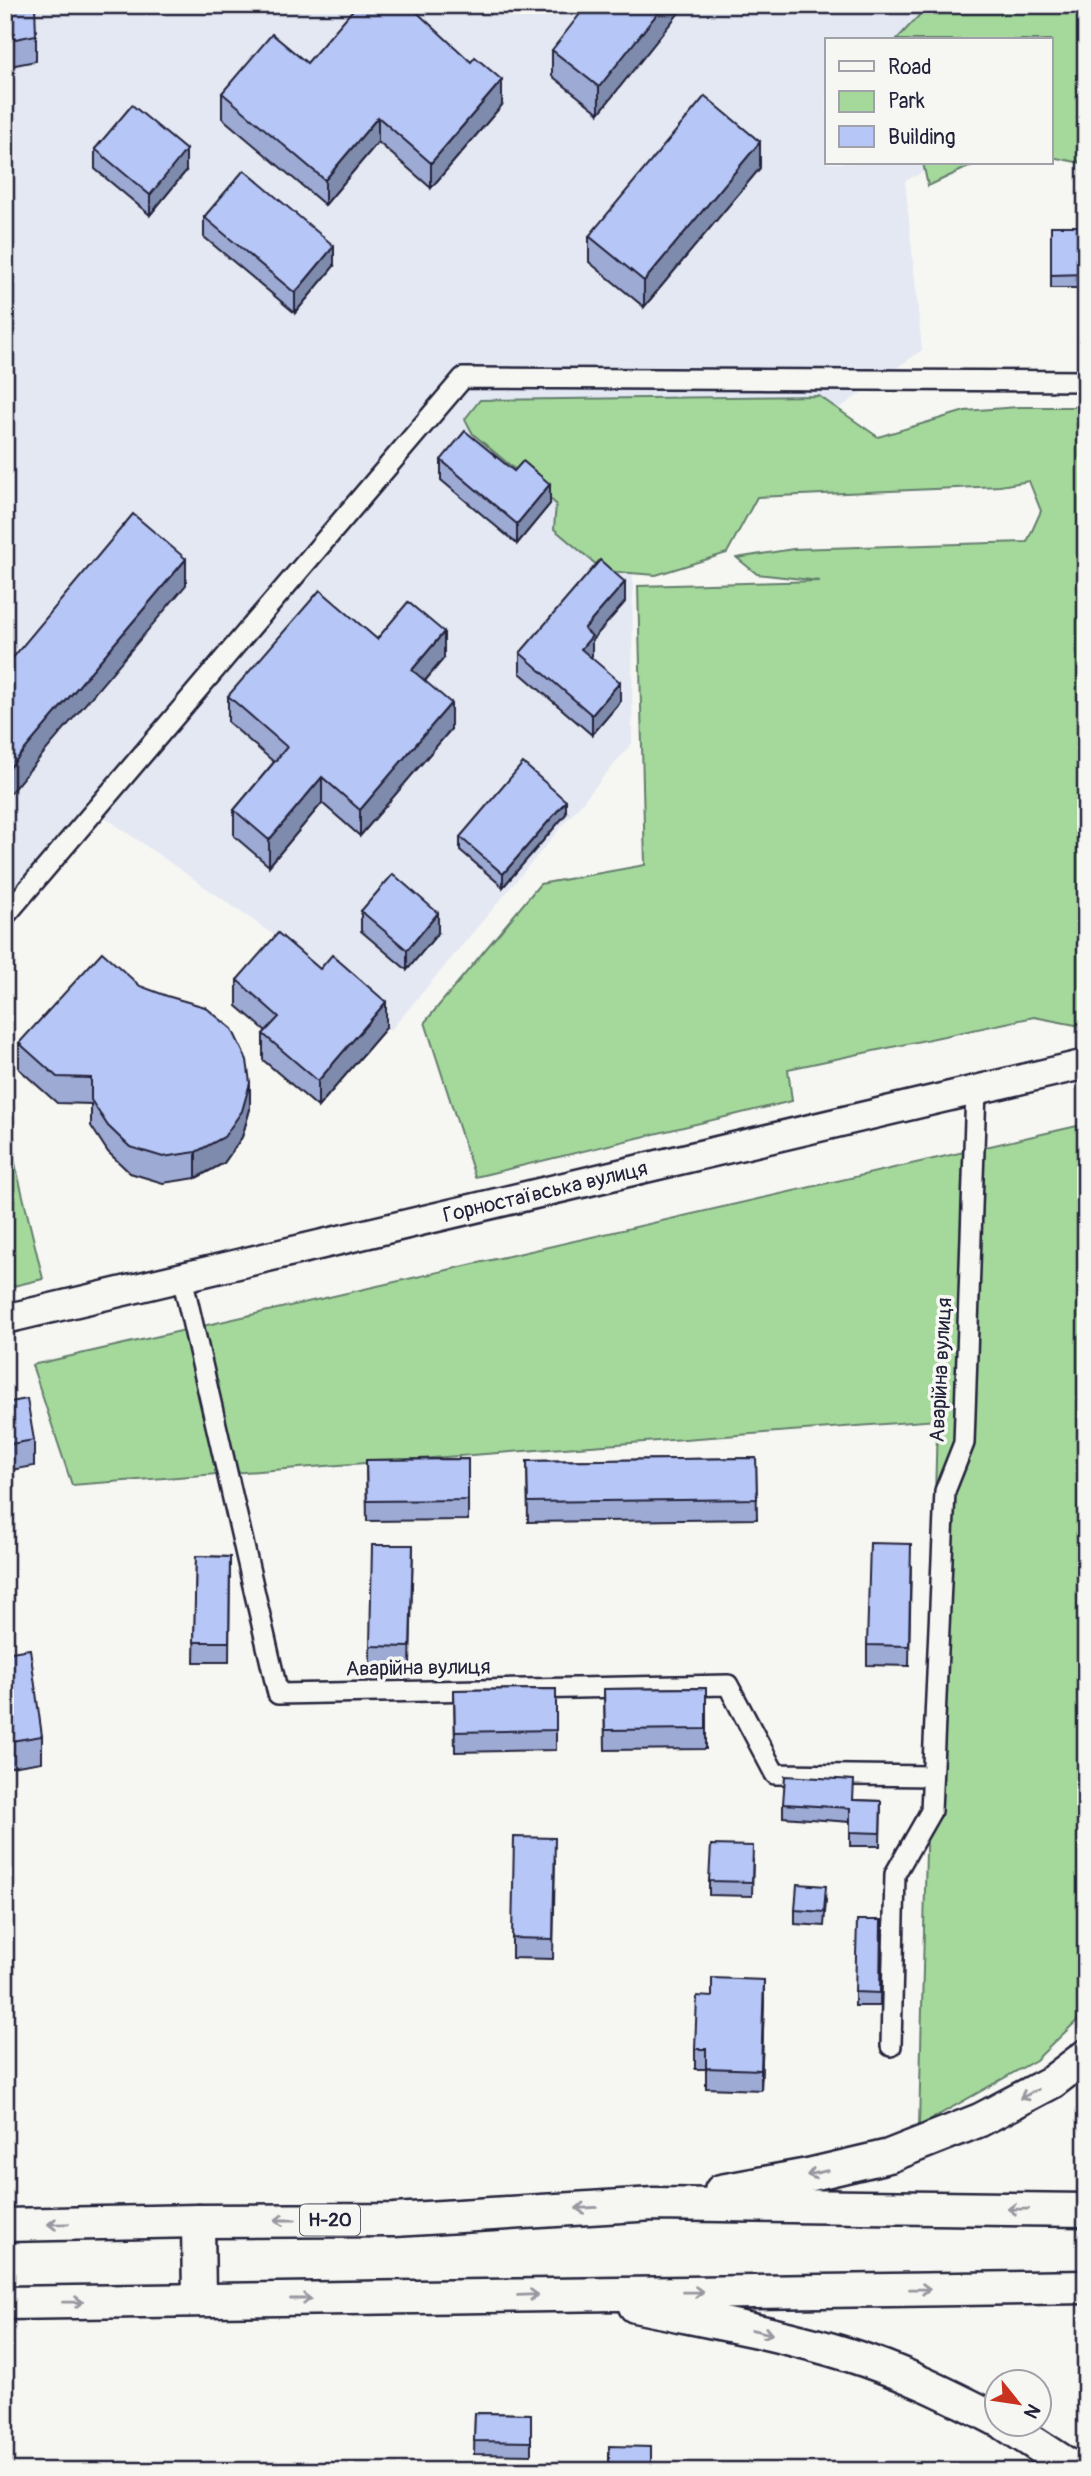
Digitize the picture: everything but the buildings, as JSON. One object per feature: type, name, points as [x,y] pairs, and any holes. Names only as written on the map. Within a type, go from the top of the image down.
[{"type":"main road","name":"Горностаївська вулиця","points":[[5,1319],[1086,1064]]},
{"type":"main road","points":[[654,2204],[808,2175],[889,2156],[979,2120],[1052,2082],[1086,2056]]},
{"type":"main road","name":"Н-20","points":[[5,2225],[394,2220],[654,2204],[1086,2210]]},
{"type":"main road","points":[[198,2221],[200,2299]]},
{"type":"main road","points":[[5,2303],[1086,2287]]},
{"type":"main road","points":[[575,2293],[763,2332],[850,2355],[926,2383],[982,2411]]},
{"type":"main road","points":[[1026,2438],[1077,2471]]},
{"type":"street","points":[[5,916],[463,378],[1086,381]]},
{"type":"street","name":"Аварійна вулиця","points":[[891,2046],[894,1874],[931,1811],[945,1491],[964,1443],[976,1090]]},
{"type":"street","name":"Аварійна вулиця","points":[[182,1277],[278,1694],[728,1685],[775,1774],[932,1776]]},
{"type":"shaded area","points":[[5,5],[1006,5],[1014,38],[825,38],[825,164],[940,164],[905,181],[922,350],[633,554],[632,743],[390,1031],[320,967],[93,809],[5,902]]},
{"type":"green space","points":[[929,5],[1086,5],[1086,164],[1052,157],[1052,38],[898,38]]},
{"type":"green space","points":[[923,164],[975,164],[928,186]]},
{"type":"green space","points":[[819,396],[878,437],[965,411],[1018,407],[1086,407],[1086,1027],[1034,1017],[788,1069],[792,1101],[475,1177],[425,1022],[540,884],[645,865],[638,586],[820,581],[757,574],[737,558],[793,549],[1027,542],[1041,511],[1029,481],[1000,486],[757,497],[727,553],[656,575],[604,571],[554,529],[556,504],[473,434],[465,419],[480,400]]},
{"type":"green space","points":[[5,1122],[43,1279],[5,1288]]},
{"type":"green space","points":[[1086,1124],[1086,2012],[1036,2060],[919,2126],[937,1420],[72,1485],[32,1365]]}]
